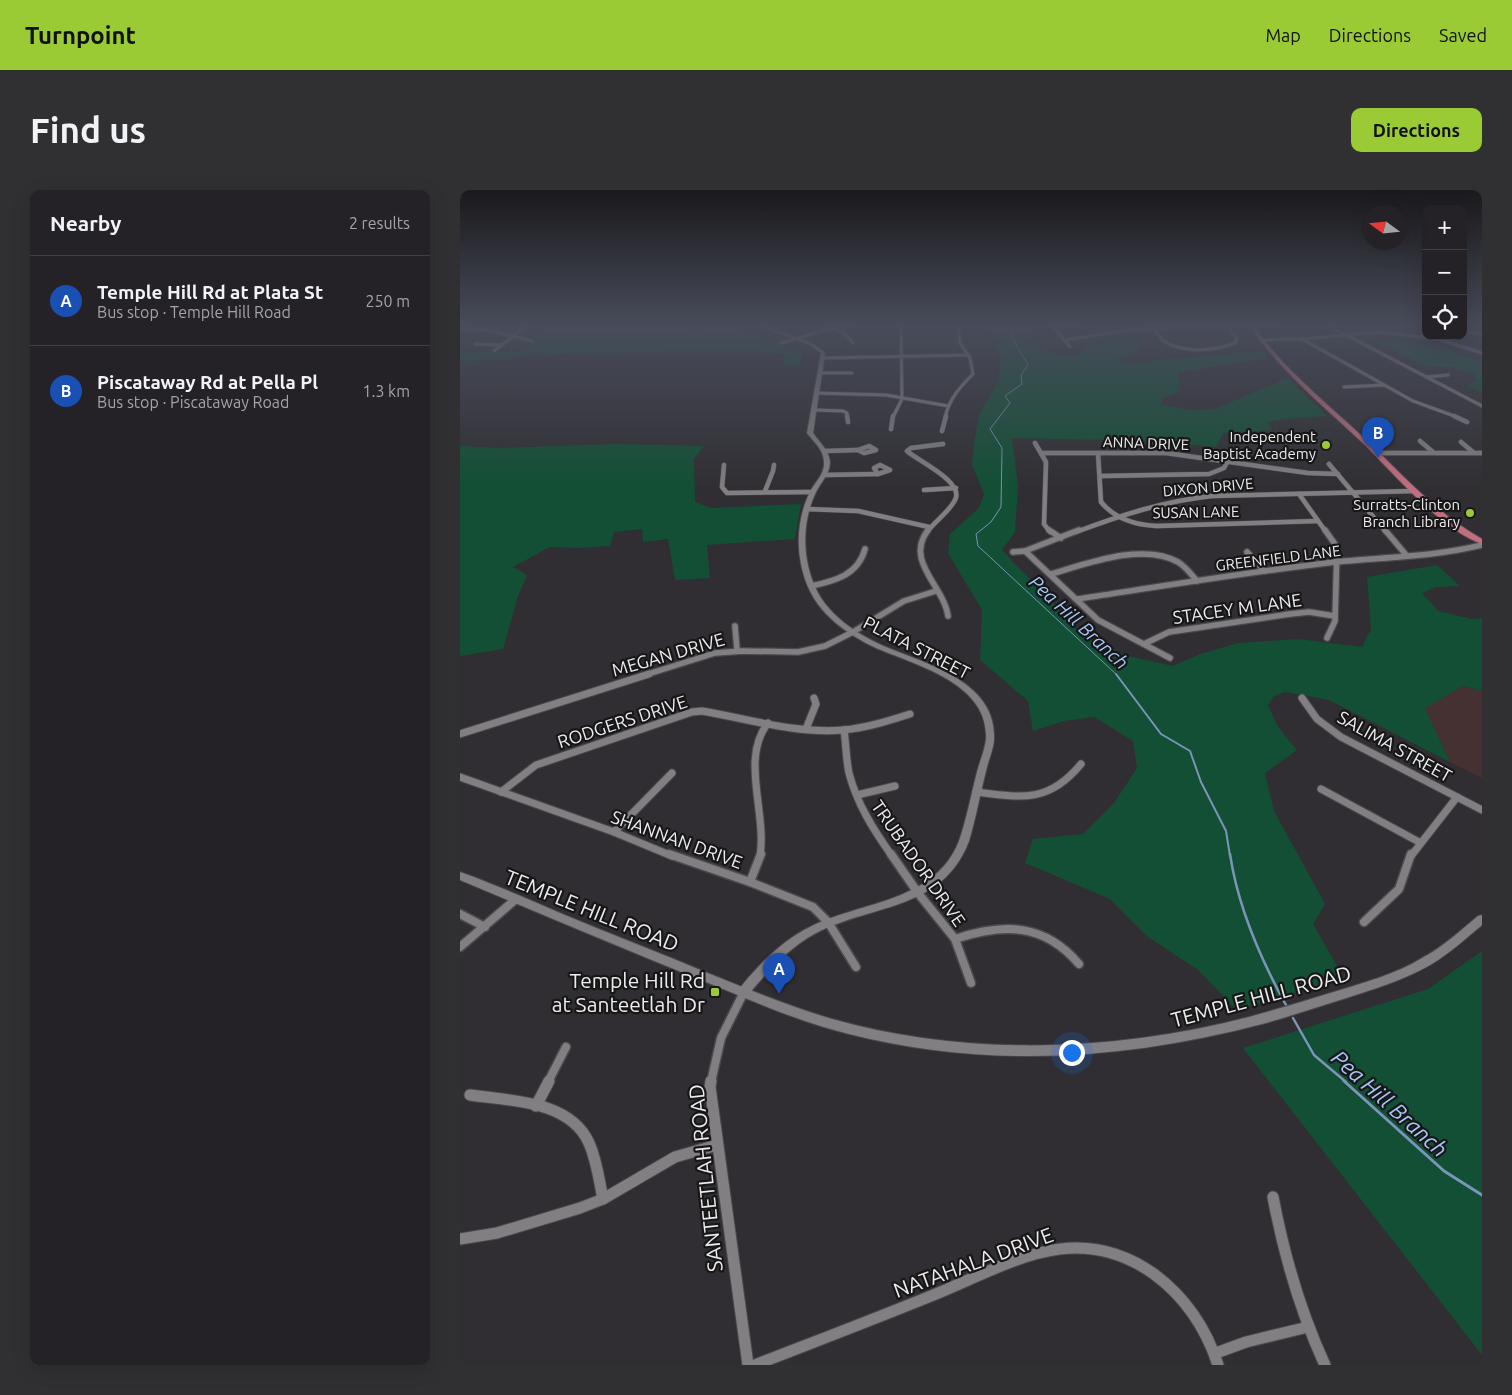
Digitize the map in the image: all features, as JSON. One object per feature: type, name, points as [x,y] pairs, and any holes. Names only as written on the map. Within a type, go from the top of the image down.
[{"type":"main road","points":[[1300,380],[1448,522],[1482,543]]},
{"type":"street","points":[[819,380],[810,433],[824,451],[827,463],[824,475],[860,476],[878,474]]},
{"type":"street","points":[[891,429],[893,414],[902,399],[902,380]]},
{"type":"street","points":[[942,431],[948,406],[958,389],[967,380]]},
{"type":"street","points":[[1375,380],[1419,404],[1444,411],[1466,422]]},
{"type":"street","points":[[1431,380],[1482,406]]},
{"type":"street","points":[[1344,388],[1384,385]]},
{"type":"street","points":[[816,393],[846,392],[902,397],[948,406]]},
{"type":"street","points":[[814,410],[843,411],[847,413],[848,422]]},
{"type":"street","points":[[1420,440],[1433,452]]},
{"type":"street","points":[[1461,442],[1474,453]]},
{"type":"street","points":[[1035,443],[1046,462],[1044,524],[1049,531],[1061,538]]},
{"type":"street","points":[[942,444],[911,448],[907,451],[956,488],[958,497],[954,504],[929,527],[920,545],[920,556],[923,566],[936,591],[945,603],[948,616]]},
{"type":"street","points":[[824,451],[858,450]]},
{"type":"street","name":"ANNA DRIVE","points":[[1042,453],[1166,453],[1308,473],[1338,474]]},
{"type":"street","name":"SUSAN LANE","points":[[1098,453],[1101,502],[1118,516],[1138,524],[1157,526],[1318,521]]},
{"type":"street","points":[[1377,453],[1482,453]]},
{"type":"street","points":[[1100,476],[1205,474],[1220,471],[1229,462],[1231,455]]},
{"type":"street","points":[[1329,464],[1407,556]]},
{"type":"street","points":[[724,465],[722,481],[724,492],[812,492]]},
{"type":"street","points":[[765,492],[766,484],[775,470],[774,465]]},
{"type":"street","name":"PLATA STREET","points":[[744,992],[766,965],[799,937],[828,922],[898,903],[918,893],[943,875],[959,852],[965,839],[990,739],[986,711],[969,689],[949,677],[853,632],[821,604],[811,586],[804,561],[803,542],[806,509],[812,492],[824,475]]},
{"type":"street","points":[[924,490],[956,488]]},
{"type":"street","name":"DIXON DRIVE","points":[[1013,552],[1025,551],[1144,507],[1185,499],[1414,491]]},
{"type":"street","points":[[1299,494],[1336,544],[1336,616],[1334,626],[1327,638]]},
{"type":"street","points":[[806,509],[858,511],[929,527]]},
{"type":"street","name":"GREENFIELD LANE","points":[[1078,599],[1337,562],[1454,552],[1482,543]]},
{"type":"street","points":[[811,586],[837,580],[850,574],[862,560],[865,549]]},
{"type":"street","points":[[1025,551],[1102,622],[1170,658]]},
{"type":"street","points":[[1247,552],[1265,571]]},
{"type":"street","points":[[1051,574],[1129,555],[1145,553],[1174,560],[1197,581]]},
{"type":"street","name":"MEGAN DRIVE","points":[[460,734],[708,655],[737,650],[781,653],[799,652],[823,647],[853,632],[898,602],[916,595],[936,591]]},
{"type":"street","name":"STACEY M LANE","points":[[1144,644],[1170,632],[1290,614],[1309,612],[1336,616]]},
{"type":"street","points":[[735,626],[737,650]]},
{"type":"street","points":[[806,729],[816,704],[814,698]]},
{"type":"street","name":"SALIMA STREET","points":[[1302,698],[1317,719],[1341,737],[1482,810]]},
{"type":"street","name":"RODGERS DRIVE","points":[[501,792],[536,765],[692,712],[720,714],[806,729],[844,730],[881,723],[910,714]]},
{"type":"street","points":[[750,882],[761,854],[760,814],[754,752],[760,733],[768,723]]},
{"type":"street","name":"TRUBADOR DRIVE","points":[[844,730],[848,772],[868,822],[918,893],[954,939],[970,983]]},
{"type":"street","points":[[976,792],[1013,796],[1036,796],[1062,785],[1073,776],[1081,764]]},
{"type":"street","points":[[614,832],[672,773]]},
{"type":"street","name":"SHANNAN DRIVE","points":[[460,777],[614,832],[693,864],[750,882],[803,902],[813,907],[828,922],[856,967]]},
{"type":"street","points":[[856,795],[895,786]]},
{"type":"street","points":[[1321,789],[1418,842]]},
{"type":"street","points":[[1364,922],[1399,889],[1412,852],[1418,842],[1457,797]]},
{"type":"street","name":"TEMPLE HILL ROAD","points":[[460,876],[744,992],[827,1023],[871,1034],[930,1044],[1010,1051],[1072,1050],[1127,1046],[1214,1032],[1288,1012],[1390,980],[1440,953],[1482,919]]},
{"type":"street","points":[[460,947],[516,899]]},
{"type":"street","points":[[460,914],[485,927]]},
{"type":"street","points":[[954,939],[981,930],[1029,932],[1061,945],[1079,964]]},
{"type":"street","name":"SANTEETLAH ROAD","points":[[744,992],[724,1026],[710,1087],[748,1365]]},
{"type":"street","points":[[536,1106],[566,1046]]},
{"type":"street","points":[[470,1095],[536,1106],[565,1115],[580,1127],[590,1146],[603,1200]]},
{"type":"street","points":[[460,1239],[484,1236],[521,1226],[603,1200],[675,1157],[717,1145]]},
{"type":"street","points":[[1273,1197],[1280,1235],[1308,1327],[1325,1365]]},
{"type":"street","name":"NATAHALA DRIVE","points":[[755,1365],[1004,1266],[1051,1250],[1071,1246],[1111,1251],[1145,1267],[1175,1293],[1210,1339],[1217,1359]]},
{"type":"street","points":[[1217,1359],[1263,1338],[1308,1327]]},
{"type":"shaded area","points":[[1463,686],[1482,691],[1482,778],[1450,762],[1424,708]]},
{"type":"green space","points":[[998,380],[1179,380],[1180,392],[1163,398],[1161,405],[1191,410],[1215,409],[1283,380],[1289,380],[1327,416],[1267,422],[1272,430],[1223,433],[1216,447],[1149,441],[1012,438],[1018,486],[1015,532],[1002,550],[1075,627],[1124,655],[1173,666],[1200,654],[1238,643],[1299,639],[1362,647],[1371,629],[1367,577],[1437,565],[1460,586],[1436,587],[1422,593],[1438,611],[1471,619],[1482,618],[1482,691],[1463,686],[1425,708],[1450,762],[1329,700],[1285,692],[1274,696],[1268,705],[1278,727],[1297,750],[1265,773],[1274,811],[1325,904],[1313,924],[1344,978],[1237,1010],[1198,970],[1148,937],[1110,899],[1025,863],[1033,839],[1083,834],[1114,803],[1137,768],[1133,741],[1094,717],[1064,721],[1033,731],[1028,701],[980,660],[982,610],[948,553],[950,534],[979,508],[984,494],[972,465],[975,437],[980,413]]},
{"type":"green space","points":[[1477,380],[1482,380],[1482,393],[1467,386]]},
{"type":"green space","points":[[615,444],[704,446],[694,459],[695,502],[711,508],[801,504],[795,539],[707,545],[710,578],[675,580],[668,539],[643,542],[642,529],[614,532],[610,546],[550,547],[513,567],[527,575],[517,599],[503,649],[460,656],[460,446],[497,448]]},
{"type":"green space","points":[[1482,951],[1482,1355],[1243,1048],[1428,989]]},
{"type":"waterway","name":"Pea Hill Branch","points":[[1022,380],[1022,384],[1005,396],[1010,403],[990,429],[1002,448],[1001,507],[991,522],[976,534],[978,546],[1116,674]]},
{"type":"waterway","name":"Pea Hill Branch","points":[[1116,674],[1161,734],[1190,751],[1201,782],[1226,831],[1230,856]]},
{"type":"waterway","name":"Pea Hill Branch","points":[[1230,854],[1238,894],[1251,932],[1267,969],[1286,1005]]},
{"type":"waterway","name":"Pea Hill Branch","points":[[1293,1018],[1314,1055],[1346,1082]]},
{"type":"waterway","name":"Pea Hill Branch","points":[[1344,1081],[1444,1171],[1482,1195]]},
{"type":"place","name":"Independent Baptist Academy","points":[[1326,445]]},
{"type":"place","name":"Piscataway Rd at Pella Pl","points":[[1378,458]]},
{"type":"place","name":"Surratts-Clinton Branch Library","points":[[1470,513]]},
{"type":"place","name":"Temple Hill Rd at Santeetlah Dr","points":[[715,992]]},
{"type":"place","name":"Temple Hill Rd at Plata St","points":[[779,994]]}]
